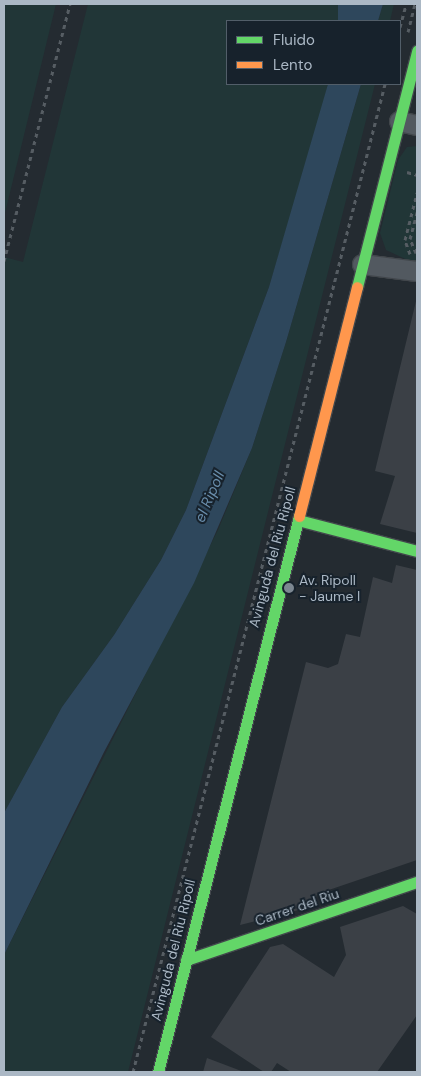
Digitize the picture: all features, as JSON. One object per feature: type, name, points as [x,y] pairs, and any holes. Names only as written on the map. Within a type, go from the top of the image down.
[{"type":"street","name":"Avinguda del Riu Ripoll","points":[[158,1072],[362,264],[408,123],[417,51]]},
{"type":"street","points":[[362,264],[417,271]]},
{"type":"street","points":[[298,520],[417,551]]},
{"type":"street","name":"Carrer del Riu","points":[[186,960],[417,882]]},
{"type":"path","points":[[4,261],[70,4]]},
{"type":"path","points":[[401,23],[406,4]]},
{"type":"path","points":[[133,1072],[385,85]]},
{"type":"path","points":[[417,192],[405,240],[410,254],[417,258]]},
{"type":"path","points":[[417,212],[410,239],[413,252],[417,253]]},
{"type":"green space","points":[[4,4],[56,4],[4,217]]},
{"type":"green space","points":[[88,4],[338,4],[338,20],[226,20],[226,85],[328,85],[317,129],[269,287],[186,510],[161,560],[114,635],[62,707],[4,813],[4,257],[23,262]]},
{"type":"green space","points":[[383,4],[394,4],[390,20],[378,20]]},
{"type":"green space","points":[[361,85],[375,85],[128,1072],[4,1072],[4,955],[218,530],[252,448],[286,342]]},
{"type":"green space","points":[[417,146],[417,260],[414,263],[386,250],[380,233],[398,160],[407,147]]},
{"type":"water","points":[[338,4],[383,4],[378,20],[338,20]]},
{"type":"water","name":"el Ripoll","points":[[328,85],[361,85],[286,342],[252,448],[194,583],[104,752],[4,955],[4,813],[62,707],[114,635],[161,560],[186,510],[269,287]]},
{"type":"building","points":[[417,297],[417,533],[380,524],[395,476],[375,471]]},
{"type":"building","points":[[396,565],[417,570],[417,860],[317,894],[314,906],[240,925],[306,662],[328,668],[338,664],[346,634],[360,637],[373,577],[392,583]]},
{"type":"building","points":[[403,906],[417,914],[417,1015],[377,1072],[291,1072],[277,1063],[271,1072],[264,1072],[211,1037],[270,947],[283,944],[334,977],[346,955],[340,927]]},
{"type":"building","points":[[207,1058],[244,1072],[203,1072]]},
{"type":"traffic: fast","points":[[357,287],[417,51]]},
{"type":"traffic: fast","points":[[158,1072],[299,516]]},
{"type":"traffic: fast","points":[[298,520],[417,551]]},
{"type":"traffic: fast","points":[[186,960],[417,882]]},
{"type":"traffic: slow","points":[[299,516],[357,287]]},
{"type":"place","name":"Av. Ripoll - Jaume I","points":[[289,588]]}]
